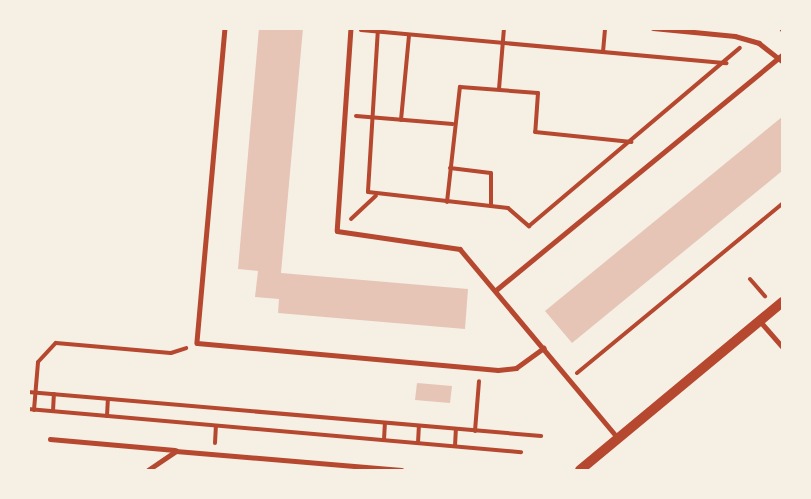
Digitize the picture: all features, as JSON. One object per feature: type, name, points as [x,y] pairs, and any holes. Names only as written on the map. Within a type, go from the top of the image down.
[{"type":"street","points":[[580,471],[783,302]]},
{"type":"lane","points":[[225,28],[197,344],[480,368],[516,368],[544,348]]},
{"type":"lane","points":[[496,290],[782,58],[735,36],[653,28]]},
{"type":"lane","points":[[351,29],[337,231],[454,246],[496,290],[618,438]]},
{"type":"lane","points":[[760,321],[783,346]]},
{"type":"lane","points":[[50,439],[401,471]]},
{"type":"lane","points":[[148,471],[162,456],[190,451]]},
{"type":"path","points":[[499,89],[504,28]]},
{"type":"path","points":[[603,52],[605,28]]},
{"type":"path","points":[[351,29],[378,30],[728,63],[529,226],[508,208],[376,196],[365,187],[378,30]]},
{"type":"path","points":[[401,120],[409,34]]},
{"type":"path","points":[[447,202],[458,88],[538,93],[535,132],[632,142]]},
{"type":"path","points":[[344,115],[453,124]]},
{"type":"path","points":[[450,168],[491,173],[491,206]]},
{"type":"path","points":[[337,231],[376,196]]},
{"type":"path","points":[[569,379],[783,204]]},
{"type":"path","points":[[34,410],[42,354],[56,343],[171,353],[197,344]]},
{"type":"path","points":[[474,431],[480,368]]},
{"type":"path","points":[[28,392],[541,436]]},
{"type":"path","points":[[53,411],[54,394]]},
{"type":"path","points":[[107,416],[108,399]]},
{"type":"path","points":[[28,409],[521,452]]},
{"type":"path","points":[[384,440],[385,423]]},
{"type":"path","points":[[418,443],[419,426]]},
{"type":"path","points":[[455,446],[456,429]]},
{"type":"building","points":[[259,28],[303,28],[281,273],[468,289],[465,329],[278,313],[279,299],[255,297],[258,271],[238,269]]},
{"type":"building","points":[[782,117],[782,171],[572,343],[545,311]]},
{"type":"building","points":[[417,383],[452,386],[450,403],[415,400]]}]
